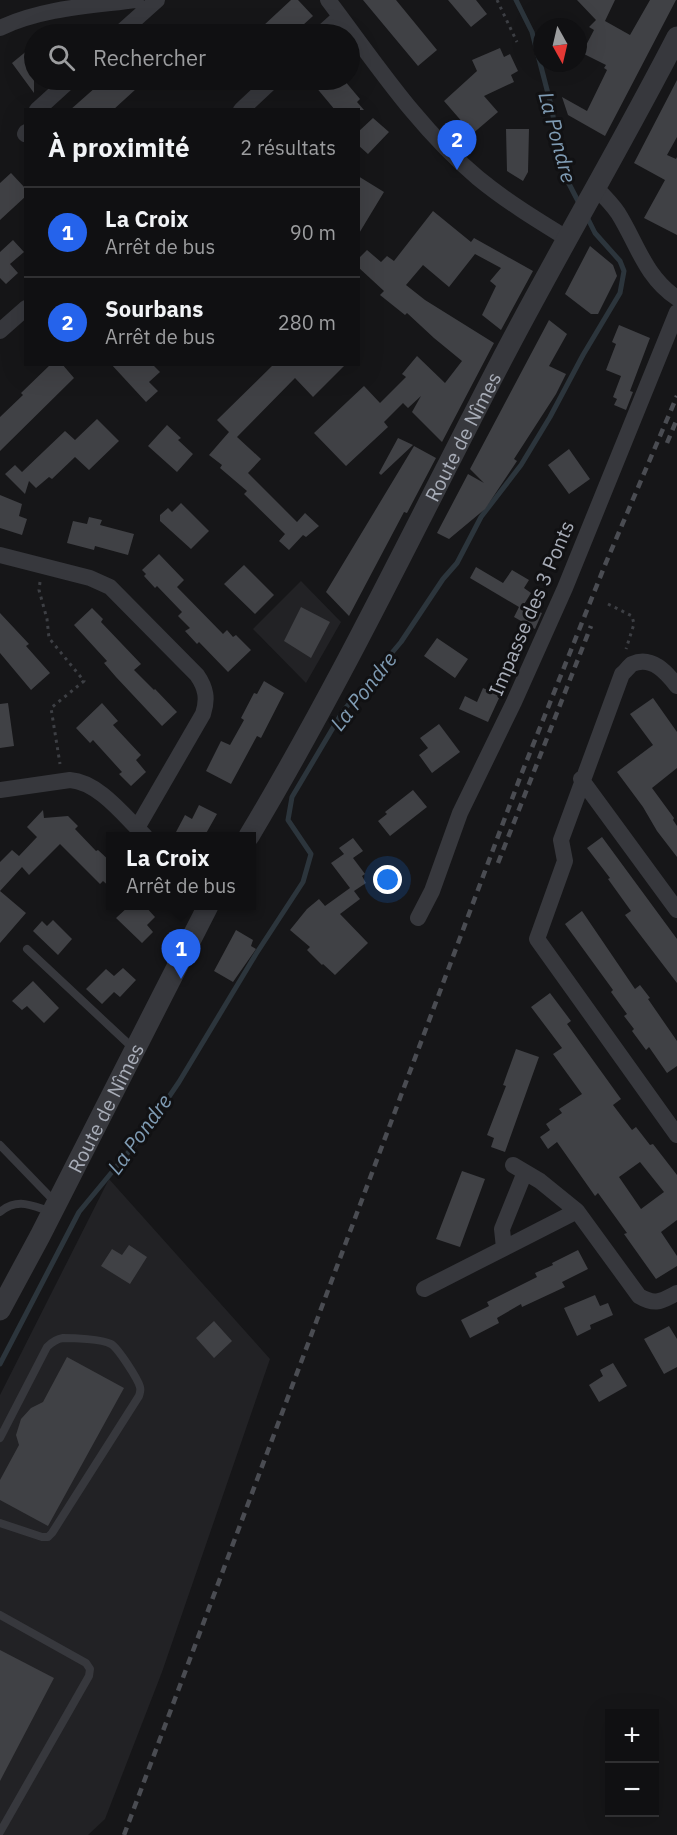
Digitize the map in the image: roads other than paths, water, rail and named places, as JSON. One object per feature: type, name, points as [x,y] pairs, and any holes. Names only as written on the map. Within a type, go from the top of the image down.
[{"type":"street","points":[[0,28],[22,18],[46,12],[136,0]]},
{"type":"street","points":[[130,24],[157,0]]},
{"type":"street","points":[[328,0],[346,24]]},
{"type":"street","points":[[332,24],[340,16]]},
{"type":"street","name":"Route de Nîmes","points":[[252,832],[345,667],[500,363],[677,37]]},
{"type":"street","points":[[360,44],[394,91],[439,142],[485,184],[520,210],[568,239]]},
{"type":"street","points":[[39,108],[58,90]]},
{"type":"street","points":[[243,108],[262,90]]},
{"type":"street","points":[[596,188],[618,213],[649,271],[660,285],[677,298]]},
{"type":"street","points":[[0,331],[24,310]]},
{"type":"street","name":"Impasse des 3 Ponts","points":[[418,918],[432,891],[460,813],[514,702],[565,588],[677,312]]},
{"type":"street","points":[[0,555],[90,578],[110,586],[197,675],[203,683],[207,703],[141,832],[91,786],[80,781],[63,781],[0,790]]},
{"type":"street","points":[[677,686],[664,670],[648,662],[632,664],[623,674],[581,779],[561,840],[566,861],[537,939],[677,1135]]},
{"type":"street","points":[[581,779],[677,910]]},
{"type":"street","name":"Route de Nîmes","points":[[0,1310],[206,910]]},
{"type":"street","points":[[504,1248],[502,1229],[519,1168],[577,1211],[639,1296],[653,1302],[661,1301],[677,1293]]},
{"type":"street","points":[[424,1289],[577,1211]]},
{"type":"lane","points":[[27,949],[135,1051]]},
{"type":"lane","points":[[0,1145],[55,1207]]},
{"type":"lane","points":[[0,1212],[9,1204],[20,1203],[55,1207]]},
{"type":"lane","points":[[0,1438],[47,1347],[53,1341],[63,1338],[102,1341],[111,1344],[139,1383],[141,1390],[139,1396],[52,1533],[42,1538],[0,1523]]},
{"type":"lane","points":[[0,1615],[86,1663],[90,1669],[89,1676],[0,1832]]},
{"type":"waterway","name":"La Pondre","points":[[516,0],[532,32],[552,109],[558,150],[566,178],[580,205]]},
{"type":"waterway","name":"La Pondre","points":[[0,1364],[79,1212],[145,1132],[179,1082],[256,954],[303,882],[311,854],[288,820],[292,797],[343,711],[401,642],[443,579],[457,563],[481,517],[521,465],[620,293],[624,271],[620,261],[595,233],[586,215]]},
{"type":"railway","points":[[124,1835],[521,775],[605,565],[677,396]]},
{"type":"railway","points":[[667,443],[677,419]]},
{"type":"railway","points":[[498,863],[591,626]]},
{"type":"place","name":"Sourbans","points":[[457,170]]},
{"type":"place","name":"La Croix","points":[[181,979]]}]
